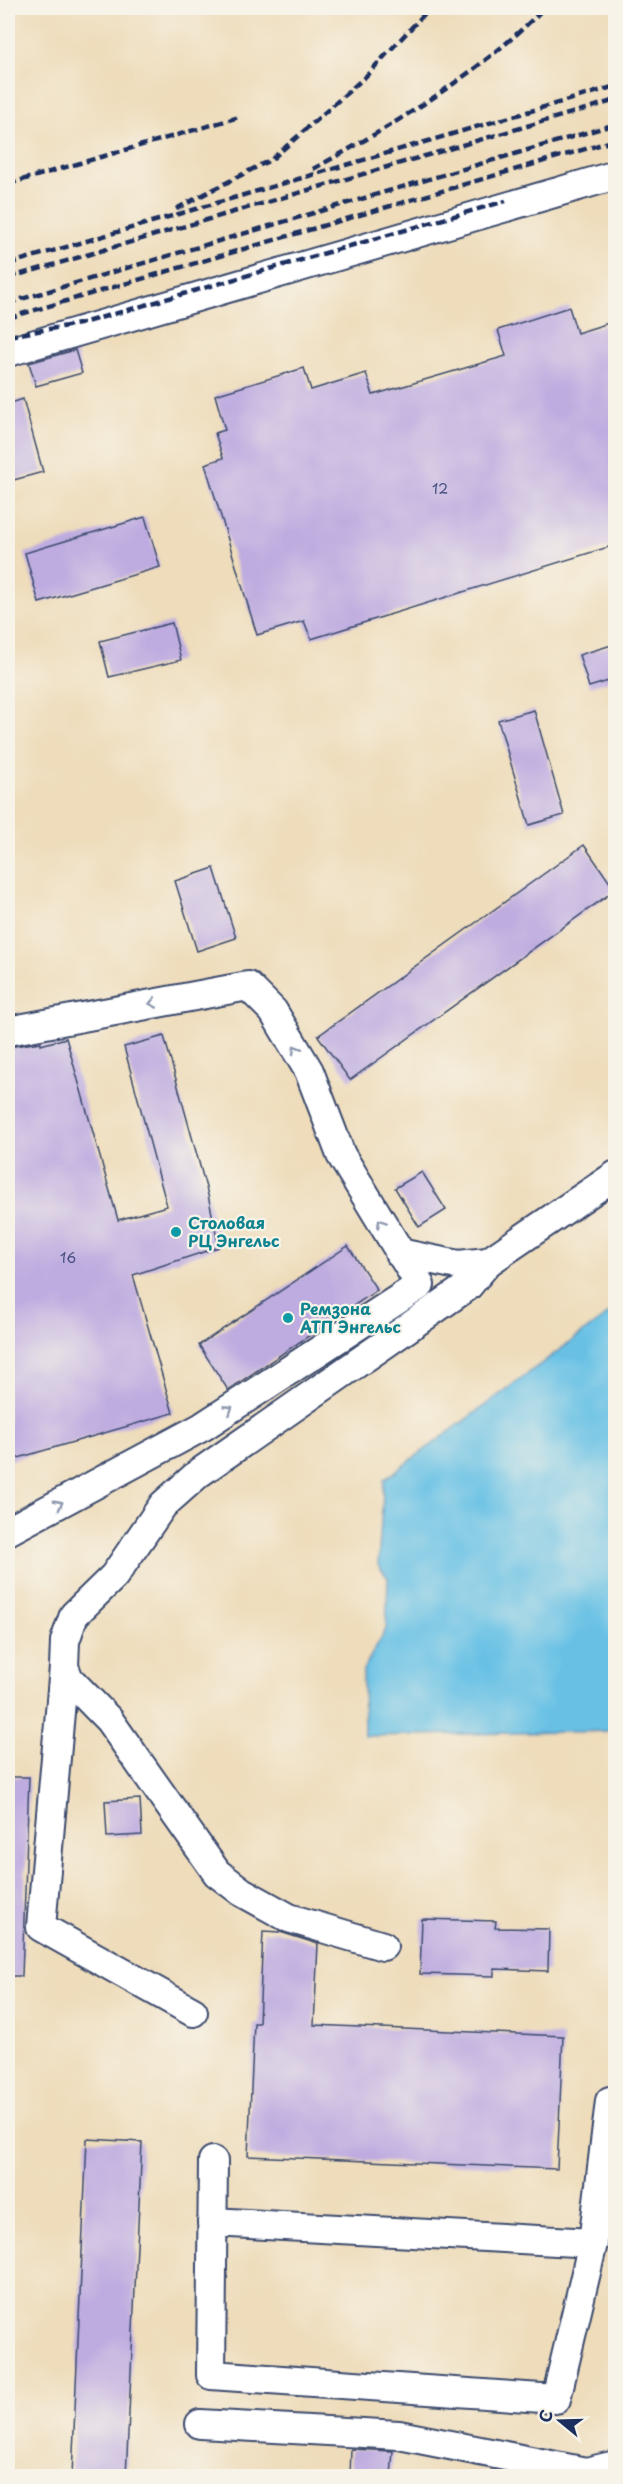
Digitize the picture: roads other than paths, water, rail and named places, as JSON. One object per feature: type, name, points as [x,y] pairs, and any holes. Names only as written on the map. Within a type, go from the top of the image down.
[{"type":"lane","points":[[8,352],[615,175]]},
{"type":"lane","points":[[8,1031],[248,986],[273,1011],[309,1071],[341,1155],[420,1285],[202,1427],[8,1531]]},
{"type":"lane","points":[[193,2012],[41,1927],[65,1641],[75,1615],[114,1576],[163,1505],[200,1473],[468,1286],[488,1262],[615,1175]]},
{"type":"lane","points":[[399,1253],[458,1265],[488,1262]]},
{"type":"lane","points":[[64,1667],[69,1679],[108,1720],[217,1873],[242,1892],[289,1918],[383,1946]]},
{"type":"lane","points":[[213,2161],[211,2375],[556,2399],[593,2242],[610,2101],[615,2101]]},
{"type":"lane","points":[[212,2222],[593,2242]]},
{"type":"lane","points":[[200,2424],[399,2434],[586,2472],[615,2465]]},
{"type":"water","points":[[615,1309],[615,1731],[364,1736],[363,1670],[386,1629],[388,1578],[378,1565],[384,1480]]},
{"type":"railway","points":[[176,209],[272,159],[365,77],[430,8]]},
{"type":"railway","points":[[313,169],[434,97],[493,54],[544,8]]},
{"type":"railway","points":[[8,264],[616,86]]},
{"type":"railway","points":[[8,278],[616,100]]},
{"type":"railway","points":[[8,184],[239,117]]},
{"type":"railway","points":[[8,303],[616,124]]},
{"type":"railway","points":[[8,318],[616,140]]},
{"type":"railway","points":[[8,336],[79,324],[506,201]]},
{"type":"place","name":"Столовая РЦ Энгельс","points":[[176,1232]]},
{"type":"place","name":"Ремзона АТП Энгельс","points":[[288,1318]]}]
